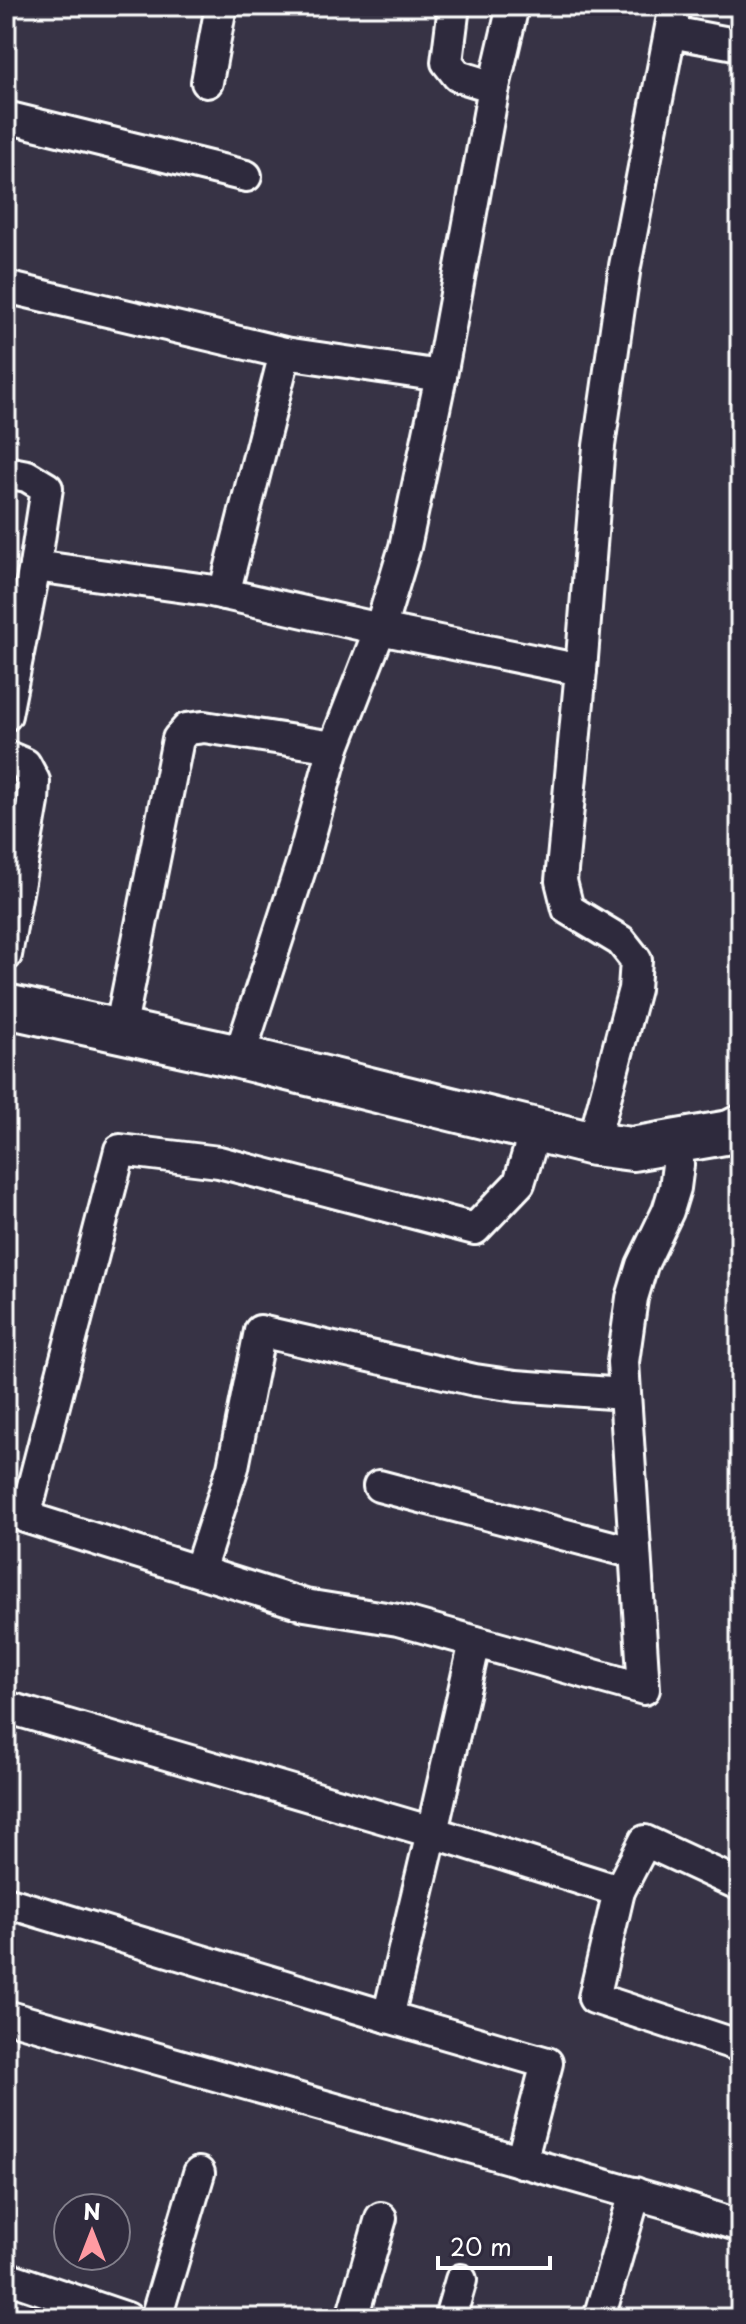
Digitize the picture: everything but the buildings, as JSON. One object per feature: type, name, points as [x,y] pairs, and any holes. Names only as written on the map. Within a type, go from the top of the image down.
[{"type":"street","points":[[207,82],[221,6]]},
{"type":"street","points":[[454,6],[447,62],[458,76],[494,87]]},
{"type":"street","points":[[239,1057],[303,860],[334,747],[380,629],[405,547],[441,376],[494,87],[513,6]]},
{"type":"street","points":[[593,1144],[634,989],[636,960],[621,941],[568,909],[561,881],[599,446],[625,266],[673,19],[740,45]]},
{"type":"street","points":[[6,117],[246,176]]},
{"type":"street","points":[[6,287],[285,353],[441,376]]},
{"type":"street","points":[[224,594],[285,353]]},
{"type":"street","points":[[6,472],[27,476],[47,488],[6,715]]},
{"type":"street","points":[[35,566],[224,594],[581,670]]},
{"type":"street","points":[[120,1031],[178,739],[187,729],[204,727],[334,747]]},
{"type":"street","points":[[6,756],[25,764],[34,781],[6,955]]},
{"type":"street","points":[[6,1006],[239,1057],[593,1144],[632,1149],[730,1132],[740,1127]]},
{"type":"street","points":[[535,1131],[519,1183],[475,1229],[219,1162],[120,1150],[25,1517],[305,1605],[398,1620],[644,1689],[623,1362],[632,1298],[642,1265],[668,1211],[675,1188],[678,1165],[676,1141]]},
{"type":"street","points":[[199,1571],[233,1467],[260,1331],[475,1380],[624,1394]]},
{"type":"street","points":[[379,1486],[635,1553]]},
{"type":"street","points":[[388,2017],[475,1642]]},
{"type":"street","points":[[6,1707],[432,1832],[619,1891]]},
{"type":"street","points":[[740,1885],[645,1841],[619,1891],[594,1998],[740,2046]]},
{"type":"street","points":[[6,1902],[547,2063],[521,2162]]},
{"type":"street","points":[[6,2016],[635,2193],[740,2226]]},
{"type":"street","points":[[156,2318],[199,2173]]},
{"type":"street","points":[[599,2318],[635,2193]]},
{"type":"street","points":[[352,2318],[381,2218]]},
{"type":"street","points":[[6,2277],[127,2318]]},
{"type":"street","points":[[450,2318],[461,2280]]}]
